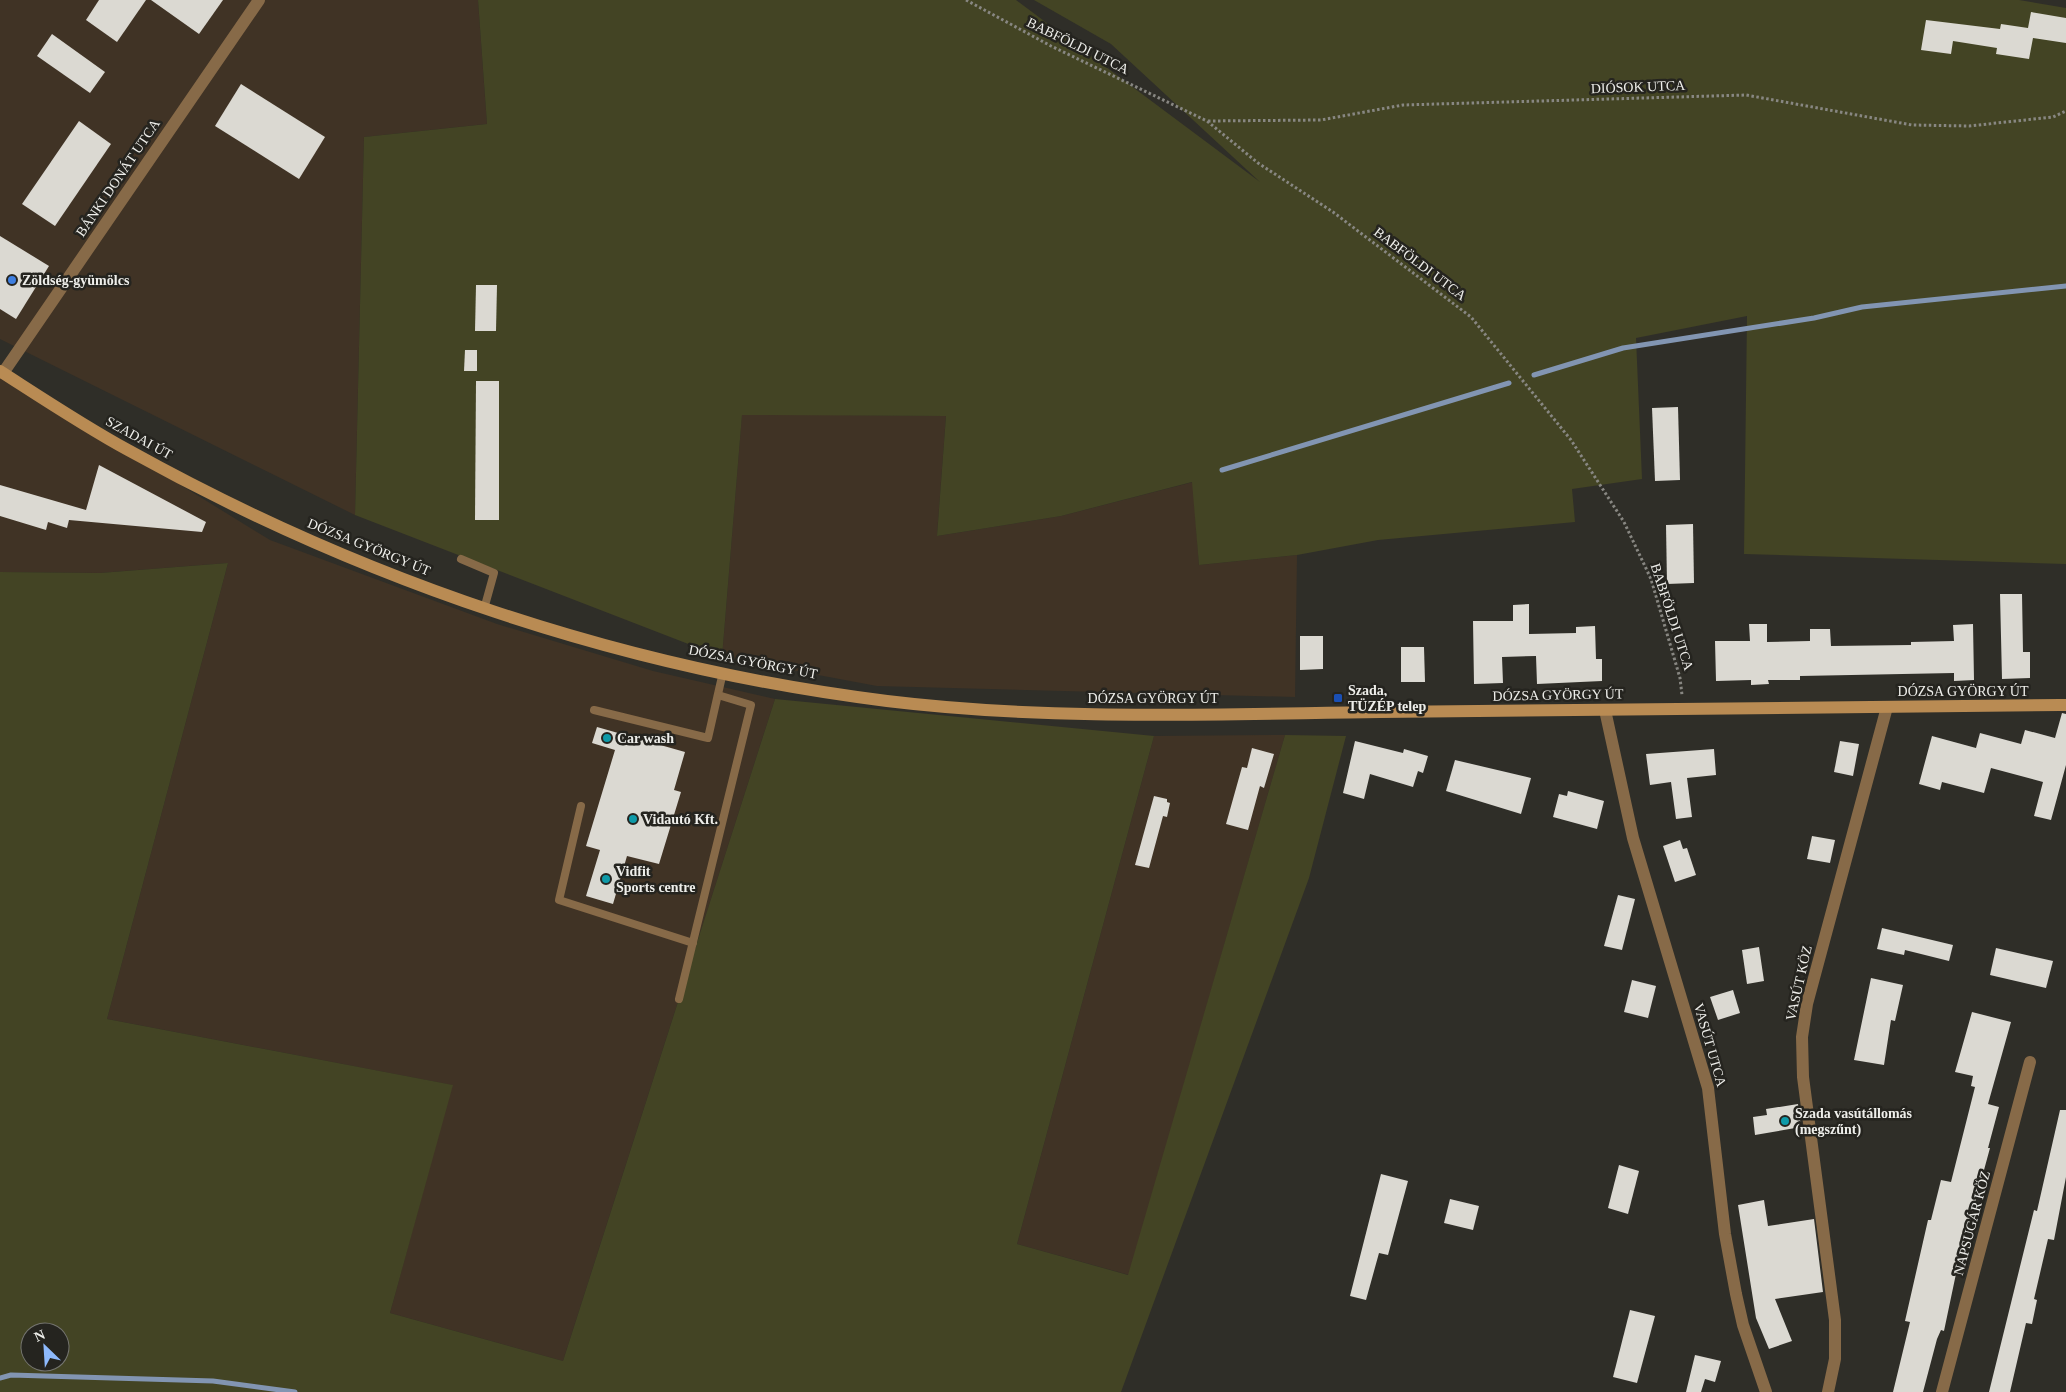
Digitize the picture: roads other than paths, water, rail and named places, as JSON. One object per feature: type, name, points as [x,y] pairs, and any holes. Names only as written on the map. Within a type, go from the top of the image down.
[{"type":"main road","name":"SZADAI ÚT","points":[[1,372],[125,449],[268,521]]},
{"type":"main road","name":"DÓZSA GYÖRGY ÚT","points":[[268,521],[348,557],[484,609],[604,646],[723,672],[889,701],[1036,713],[2066,705]]},
{"type":"street","name":"BÁNKI DONÁT UTCA","points":[[1,372],[259,0]]},
{"type":"street","name":"VASÚT KÖZ","points":[[1828,1392],[1835,1359],[1835,1320],[1803,1077],[1802,1037],[1807,1004],[1887,707]]},
{"type":"street","name":"VASÚT UTCA","points":[[1605,710],[1633,838],[1708,1088],[1725,1234],[1736,1294],[1766,1392]]},
{"type":"street","name":"NAPSUGÁR KÖZ","points":[[1942,1392],[2030,1062]]},
{"type":"lane","points":[[461,560],[494,573],[484,609]]},
{"type":"lane","points":[[594,710],[708,738],[723,672]]},
{"type":"lane","points":[[679,999],[751,705],[718,695]]},
{"type":"lane","points":[[581,806],[559,900],[693,943]]},
{"type":"waterway","points":[[1534,375],[1623,348],[1814,318],[1862,307],[2066,286]]},
{"type":"waterway","points":[[1222,470],[1509,383]]},
{"type":"waterway","points":[[0,1378],[11,1375],[213,1381],[295,1392]]},
{"type":"place","name":"Zöldség-gyümölcs","points":[[12,280]]},
{"type":"place","name":"Szada, TÜZÉP telep","points":[[1338,698]]},
{"type":"place","name":"Car wash","points":[[607,738]]},
{"type":"place","name":"Vidautó Kft.","points":[[633,819]]},
{"type":"place","name":"Vidfit Sports centre","points":[[606,879]]},
{"type":"place","name":"Szada vasútállomás (megszűnt)","points":[[1785,1121]]}]
